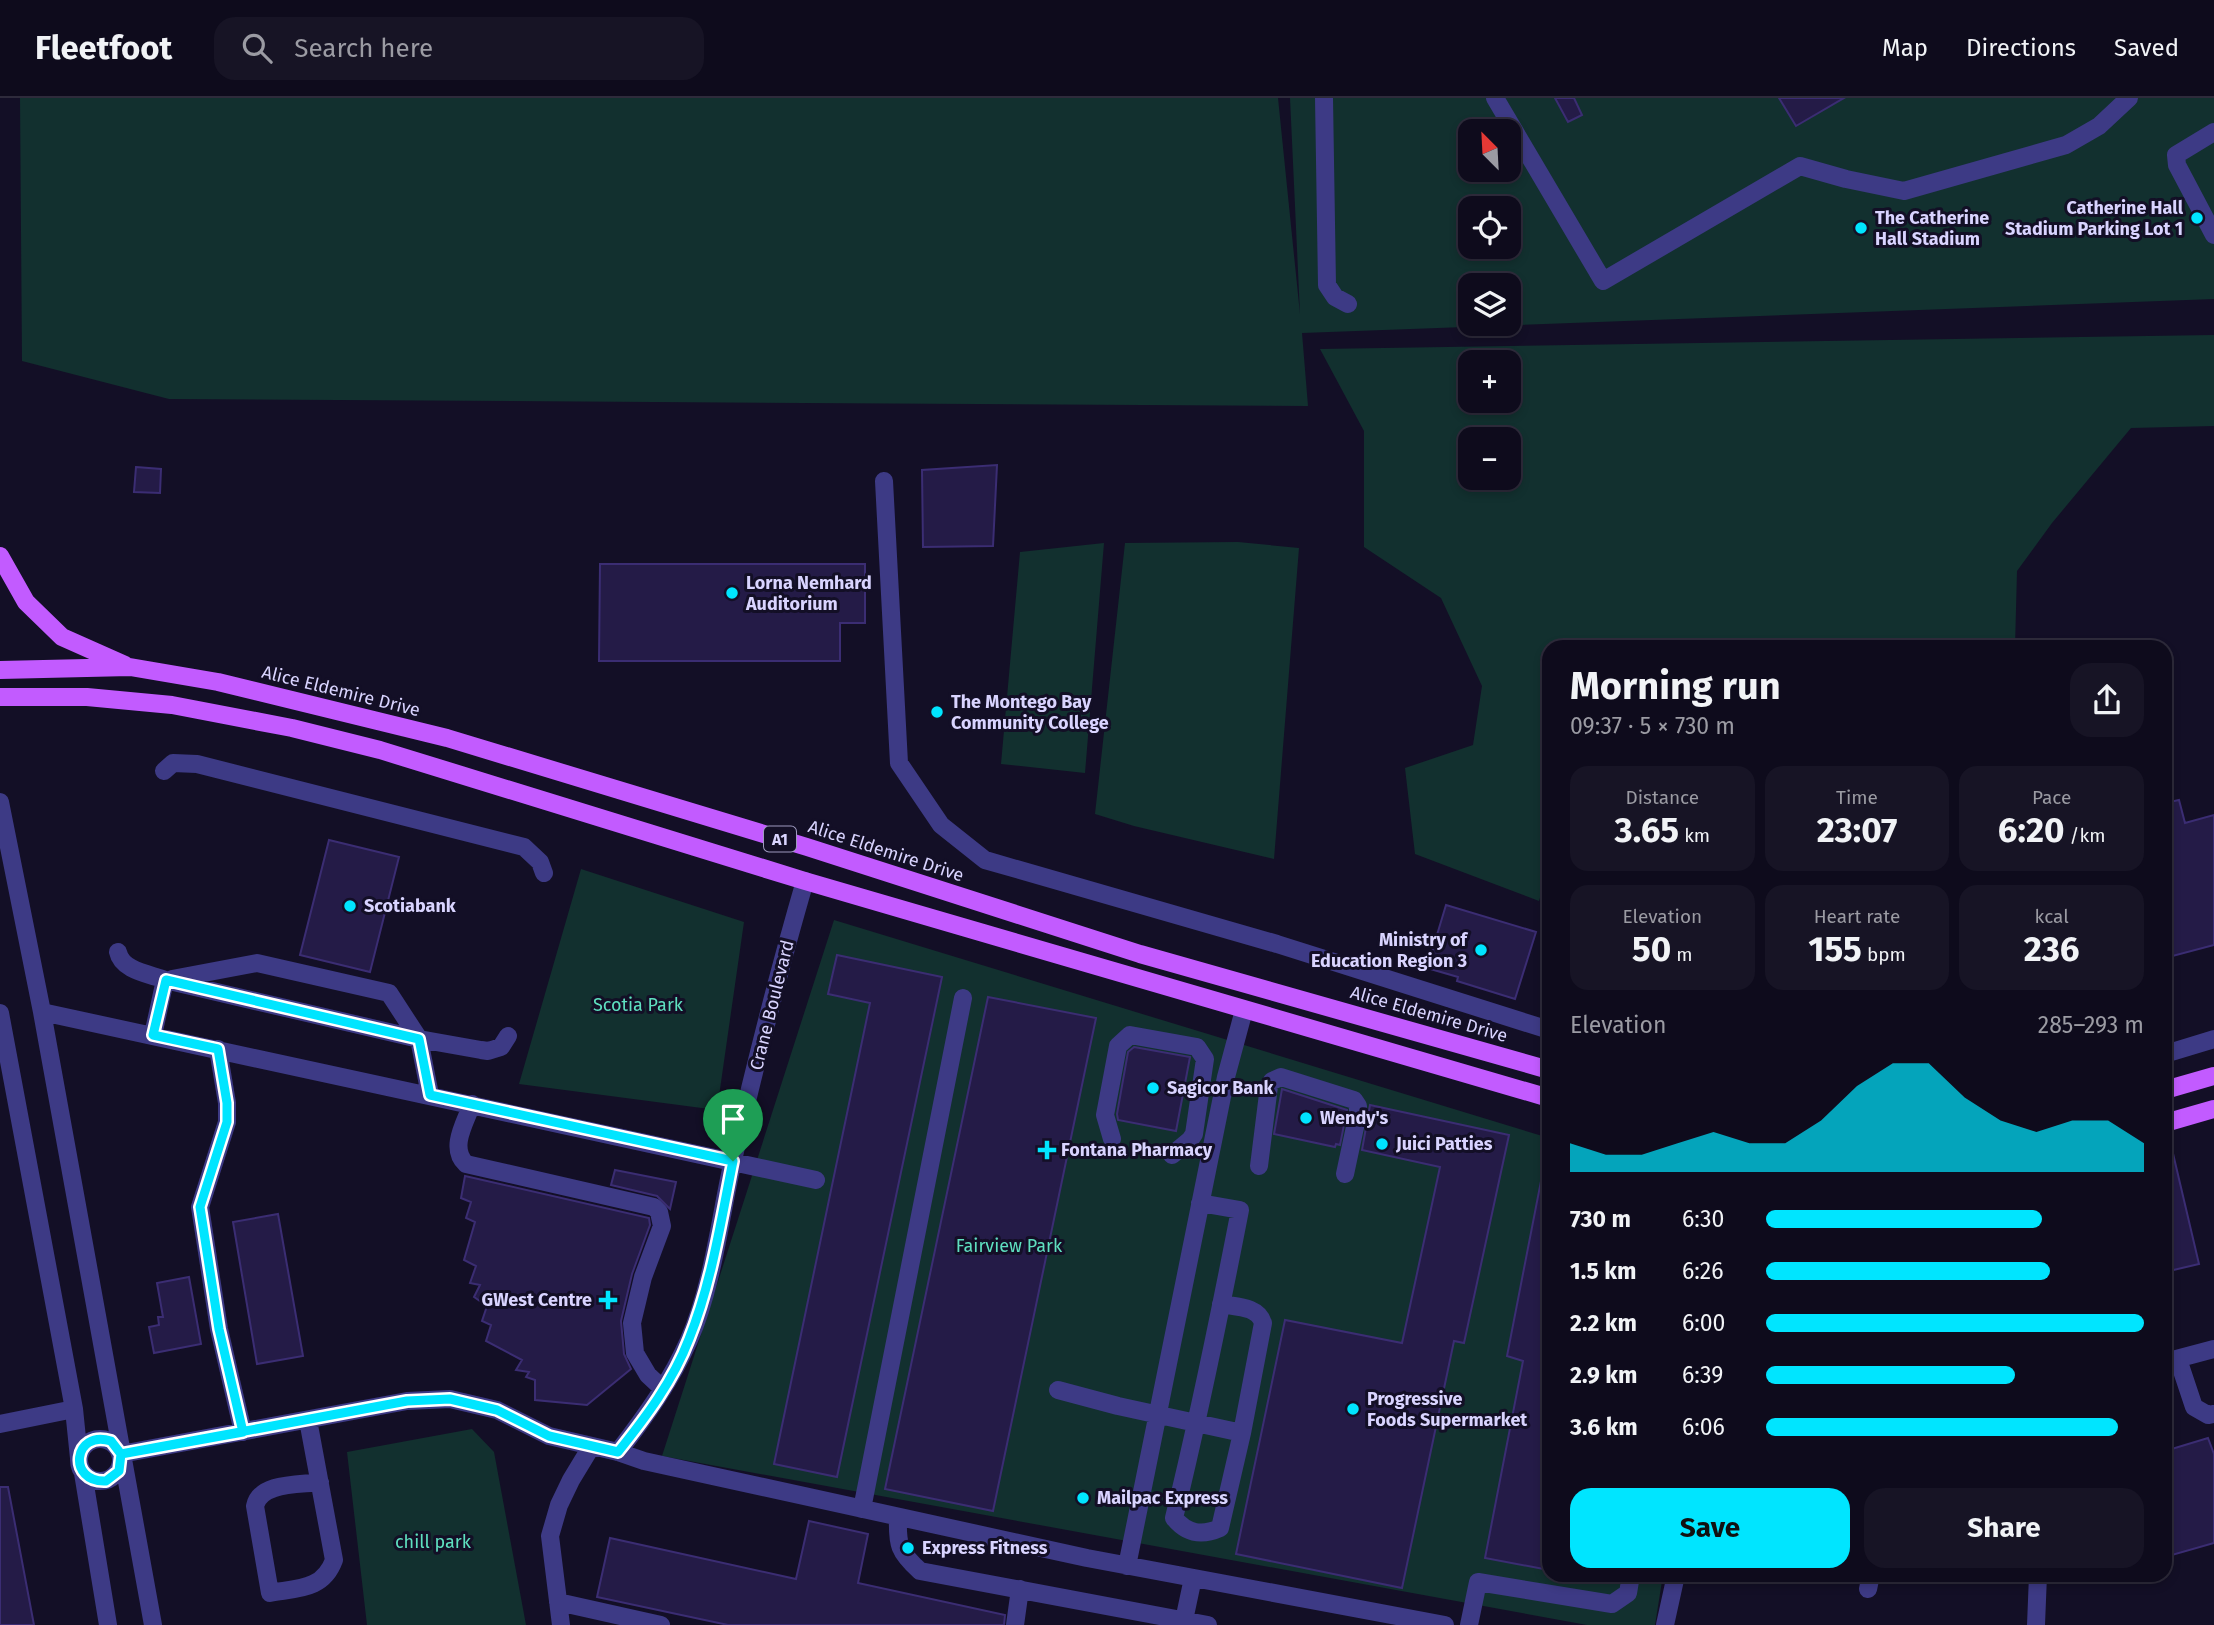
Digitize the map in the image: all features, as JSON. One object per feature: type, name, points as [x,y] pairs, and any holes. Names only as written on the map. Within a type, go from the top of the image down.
[{"type":"main road","points":[[0,556],[26,602],[62,637],[130,667]]},
{"type":"main road","name":"Alice Eldemire Drive","points":[[0,670],[130,667],[218,682],[447,738],[807,847],[1140,954],[1542,1067]]},
{"type":"main road","name":"A1","points":[[0,697],[87,697],[172,705],[292,728],[380,750],[805,881],[1542,1096]]},
{"type":"main road","points":[[2172,1088],[2214,1076]]},
{"type":"main road","points":[[2172,1121],[2214,1109]]},
{"type":"lane","points":[[1324,98],[1327,285],[1335,298],[1348,304]]},
{"type":"lane","points":[[1495,98],[1603,281],[1800,166],[1904,191],[2066,145],[2099,126],[2129,98]]},
{"type":"lane","points":[[2214,132],[2176,155],[2177,165],[2214,235]]},
{"type":"lane","points":[[884,481],[899,763],[941,825],[985,860],[1277,944],[1542,1028]]},
{"type":"lane","points":[[164,771],[173,763],[197,764],[524,847],[540,862],[544,873]]},
{"type":"lane","points":[[0,802],[42,1012],[153,1625]]},
{"type":"lane","name":"Crane Boulevard","points":[[618,1452],[654,1406],[689,1339],[710,1270],[733,1161],[805,881]]},
{"type":"lane","points":[[118,952],[121,961],[128,967],[166,980],[419,1039],[488,1051],[500,1047],[508,1036]]},
{"type":"lane","points":[[166,980],[257,963],[389,993],[419,1039],[430,1095]]},
{"type":"lane","points":[[153,1035],[166,980]]},
{"type":"lane","points":[[862,1509],[964,998]]},
{"type":"lane","points":[[1127,1566],[1226,1076],[1244,1010]]},
{"type":"lane","points":[[42,1012],[816,1180]]},
{"type":"lane","points":[[0,1013],[74,1409],[108,1625]]},
{"type":"lane","points":[[1112,1139],[1105,1115],[1118,1045],[1123,1039],[1130,1035],[1197,1047],[1205,1059],[1194,1134],[1172,1155]]},
{"type":"lane","points":[[2172,1052],[2214,1039]]},
{"type":"lane","points":[[218,1049],[227,1103],[227,1122],[200,1207],[219,1329],[243,1432]]},
{"type":"lane","points":[[1259,1166],[1269,1086],[1272,1081],[1281,1077],[1354,1100],[1356,1103],[1359,1113],[1345,1174]]},
{"type":"lane","points":[[472,1104],[458,1145],[459,1156],[466,1164],[653,1207],[659,1212],[662,1226],[643,1277],[632,1323],[635,1353],[648,1375],[663,1389]]},
{"type":"lane","points":[[1200,1203],[1240,1210],[1221,1304],[1197,1423],[1174,1518],[1181,1526],[1200,1533],[1220,1528],[1263,1323],[1254,1310],[1221,1304]]},
{"type":"lane","points":[[2172,1361],[2214,1349]]},
{"type":"lane","points":[[2172,1363],[2194,1407],[2200,1413],[2214,1414]]},
{"type":"lane","points":[[1058,1390],[1242,1433]]},
{"type":"lane","points":[[121,1454],[407,1401],[450,1399],[497,1410],[549,1436],[644,1461],[1127,1566],[1446,1625]]},
{"type":"lane","points":[[0,1424],[74,1409]]},
{"type":"lane","points":[[308,1420],[320,1482],[334,1560],[331,1570],[316,1584],[270,1593],[256,1501],[268,1489],[320,1482]]},
{"type":"lane","points":[[95,1439],[111,1441],[121,1454],[122,1463],[113,1477],[97,1481],[89,1479],[81,1465],[82,1450],[87,1443],[95,1439]]},
{"type":"lane","points":[[561,1625],[550,1536],[559,1505],[591,1447]]},
{"type":"lane","points":[[898,1517],[902,1555],[919,1571],[1184,1623],[1208,1625]]},
{"type":"lane","points":[[1184,1623],[1193,1578]]},
{"type":"lane","points":[[1469,1625],[1478,1582],[1612,1604],[1628,1593],[1630,1582]]},
{"type":"lane","points":[[1665,1625],[1674,1582]]},
{"type":"lane","points":[[2036,1625],[2038,1582]]},
{"type":"lane","points":[[1015,1625],[1020,1589]]},
{"type":"lane","points":[[558,1602],[661,1625]]},
{"type":"green space","points":[[20,98],[1278,98],[1300,314],[1290,98],[2214,98],[2214,299],[1521,325],[1521,273],[1458,273],[1458,327],[1302,333],[1308,406],[169,399],[22,361]]},
{"type":"green space","points":[[2214,335],[2214,426],[2131,428],[2052,523],[2017,571],[2015,640],[1542,640],[1542,891],[1539,901],[1415,854],[1405,768],[1473,745],[1482,686],[1441,598],[1364,547],[1364,431],[1320,349]]},
{"type":"green space","points":[[1238,542],[1299,548],[1274,859],[1134,826],[1095,814],[1125,543]]},
{"type":"green space","points":[[1104,543],[1085,773],[1001,764],[1020,552]]},
{"type":"green space","name":"Scotia Park","points":[[581,869],[744,922],[717,1110],[519,1084]]},
{"type":"green space","name":"Fairview Park","points":[[834,920],[1542,1136],[1542,1582],[1662,1582],[1655,1625],[1587,1625],[662,1456]]},
{"type":"green space","name":"chill park","points":[[472,1429],[494,1452],[526,1625],[367,1625],[347,1452]]},
{"type":"building","points":[[1555,98],[1574,98],[1582,115],[1568,122]]},
{"type":"building","points":[[1779,98],[1844,98],[1796,126]]},
{"type":"building","points":[[997,465],[993,546],[923,547],[922,470]]},
{"type":"building","points":[[136,467],[161,469],[160,493],[134,492]]},
{"type":"building","name":"Lorna Nemhard Auditorium","points":[[600,564],[865,564],[865,623],[840,623],[840,661],[599,661]]},
{"type":"building","points":[[2179,800],[2185,823],[2214,815],[2214,945],[2172,956],[2172,802]]},
{"type":"building","name":"Scotiabank","points":[[329,840],[399,857],[370,972],[300,955]]},
{"type":"building","name":"Ministry of Education Region 3","points":[[1446,905],[1536,932],[1515,999],[1457,981],[1458,977],[1427,968]]},
{"type":"building","points":[[837,955],[942,977],[837,1477],[774,1464],[870,1003],[828,994]]},
{"type":"building","name":"Fontana Pharmacy","points":[[988,997],[1096,1018],[993,1511],[885,1489]]},
{"type":"building","name":"Sagicor Bank","points":[[1134,1047],[1190,1057],[1176,1131],[1118,1120],[1128,1052]]},
{"type":"building","name":"Wendy's","points":[[1282,1089],[1347,1110],[1340,1145],[1336,1144],[1335,1147],[1274,1134]]},
{"type":"building","name":"Progressive Foods Supermarket","points":[[1370,1105],[1509,1135],[1464,1343],[1454,1341],[1402,1588],[1236,1554],[1285,1320],[1402,1343],[1440,1167],[1362,1150]]},
{"type":"building","points":[[2172,1149],[2199,1264],[2172,1270]]},
{"type":"building","points":[[615,1170],[676,1182],[670,1209],[657,1196],[611,1185]]},
{"type":"building","points":[[465,1176],[649,1218],[650,1225],[632,1274],[621,1321],[624,1354],[631,1369],[587,1405],[535,1400],[535,1380],[526,1377],[529,1372],[516,1370],[522,1360],[486,1341],[491,1325],[482,1321],[487,1306],[474,1297],[480,1285],[470,1283],[476,1266],[464,1260],[475,1222],[466,1218],[471,1202],[461,1198]]},
{"type":"building","points":[[1542,1181],[1542,1569],[1485,1558],[1523,1361],[1507,1356]]},
{"type":"building","points":[[278,1214],[303,1356],[257,1364],[233,1222]]},
{"type":"building","points":[[189,1277],[201,1344],[154,1353],[149,1327],[159,1325],[158,1317],[163,1317],[157,1283]]},
{"type":"building","points":[[2208,1438],[2214,1454],[2214,1543],[2172,1555],[2172,1449]]},
{"type":"building","points":[[0,1487],[8,1487],[34,1625],[0,1625]]},
{"type":"building","points":[[809,1521],[868,1534],[858,1583],[1005,1615],[1004,1625],[728,1625],[597,1597],[610,1538],[796,1579]]},
{"type":"place","name":"Catherine Hall Stadium Parking Lot 1","points":[[2197,218]]},
{"type":"place","name":"The Catherine Hall Stadium","points":[[1861,228]]},
{"type":"place","name":"Lorna Nemhard Auditorium","points":[[732,593]]},
{"type":"place","name":"The Montego Bay Community College","points":[[937,712]]},
{"type":"place","name":"Scotiabank","points":[[350,906]]},
{"type":"place","name":"Ministry of Education Region 3","points":[[1481,950]]},
{"type":"place","name":"Sagicor Bank","points":[[1153,1088]]},
{"type":"place","name":"Wendy's","points":[[1306,1118]]},
{"type":"place","name":"Juici Patties","points":[[1382,1144]]},
{"type":"place","name":"Fontana Pharmacy","points":[[1047,1150]]},
{"type":"place","name":"GWest Centre","points":[[608,1300]]},
{"type":"place","name":"Progressive Foods Supermarket","points":[[1353,1409]]},
{"type":"place","name":"Mailpac Express","points":[[1083,1498]]},
{"type":"place","name":"Express Fitness","points":[[908,1548]]},
{"type":"route","points":[[733,1161],[430,1095],[419,1039],[166,980],[153,1035],[218,1049],[224,1079],[227,1122],[200,1207],[219,1329],[243,1432],[121,1454],[111,1441],[95,1439],[87,1443],[79,1458],[83,1473],[89,1479],[106,1481],[119,1471],[121,1454],[182,1443],[243,1432],[407,1401],[450,1399],[497,1410],[549,1436],[618,1452],[654,1406],[689,1339],[710,1270],[733,1161]]}]
